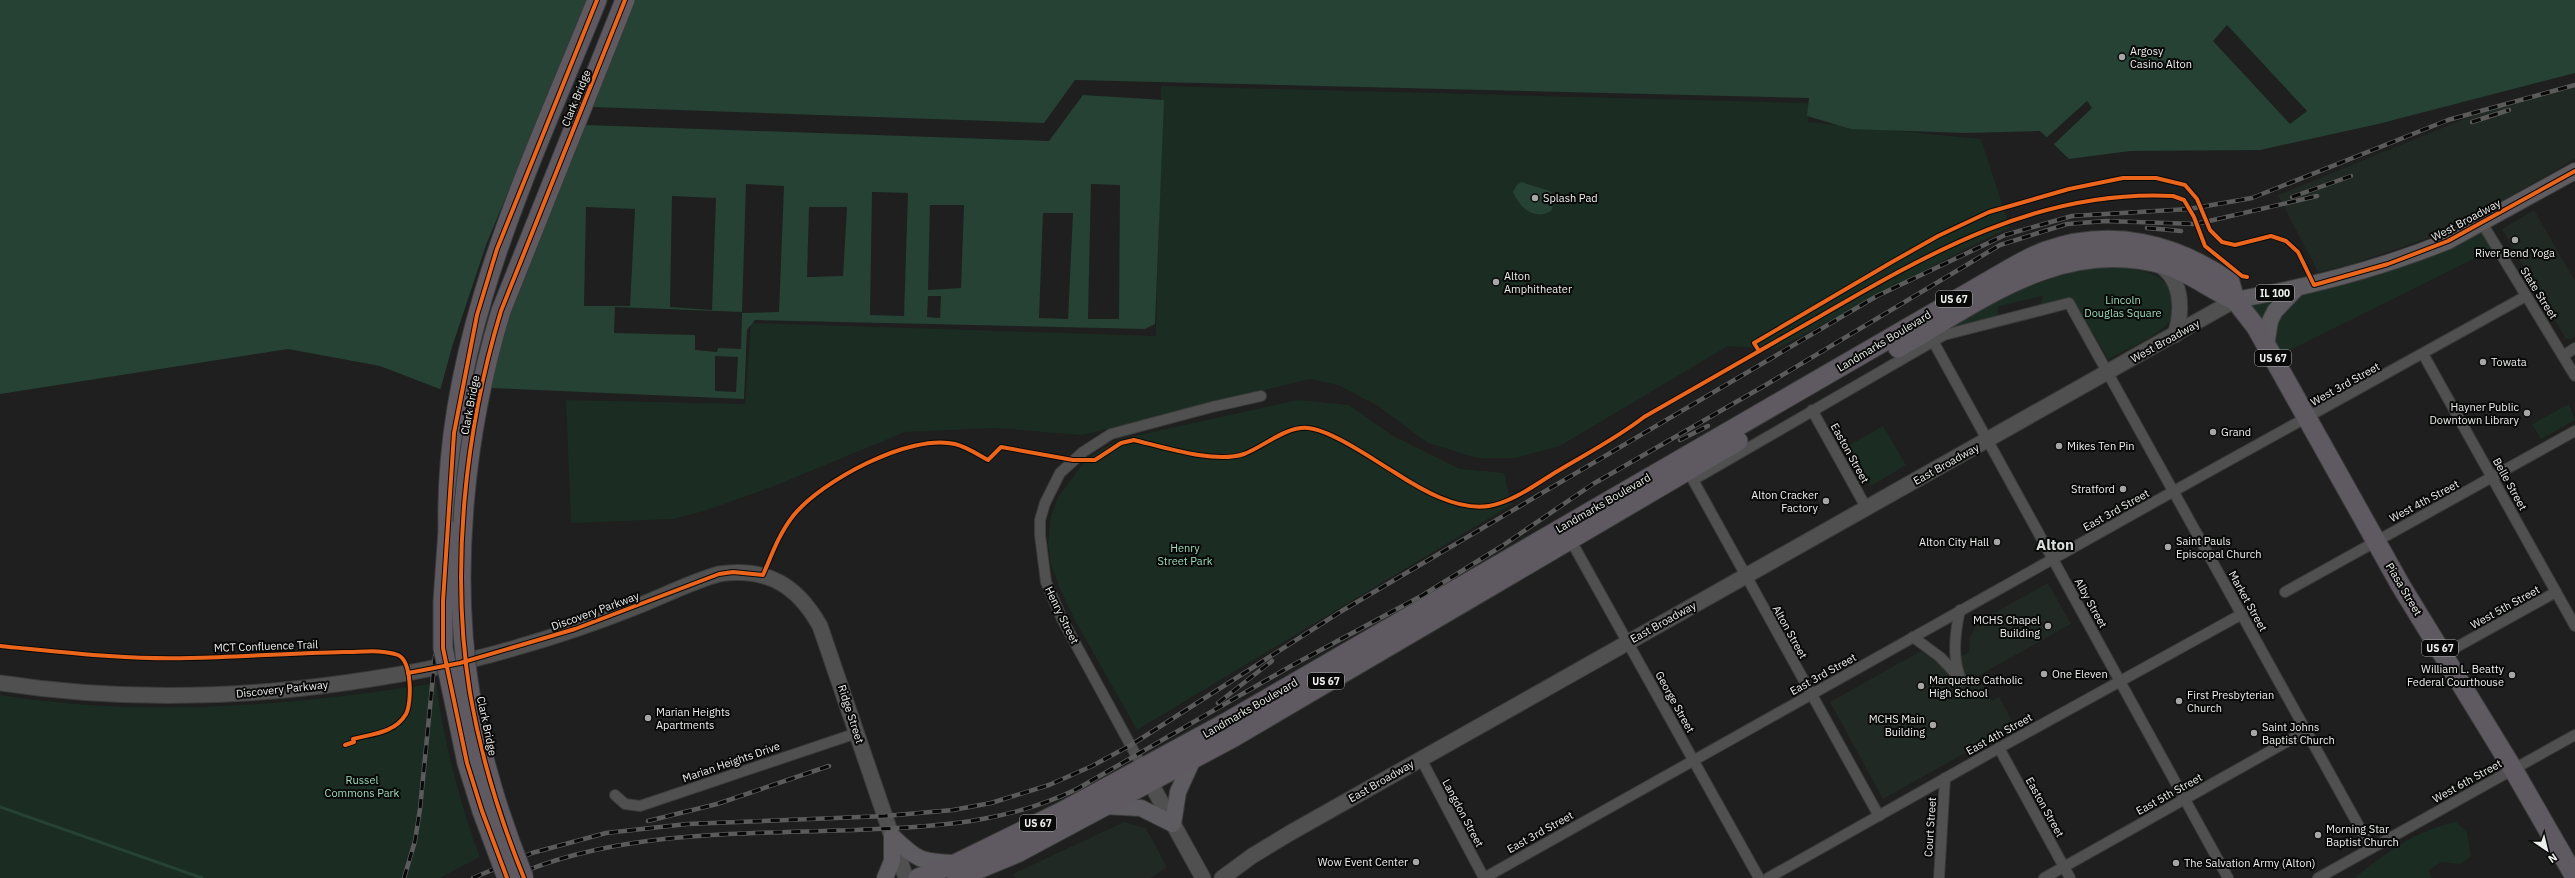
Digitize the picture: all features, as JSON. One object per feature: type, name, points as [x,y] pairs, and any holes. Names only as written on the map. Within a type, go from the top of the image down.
[{"type":"highway","name":"Clark Bridge","points":[[507,878],[467,763],[443,648],[443,601],[454,433],[477,315],[497,249],[598,0]]},
{"type":"highway","name":"Clark Bridge","points":[[524,878],[496,800],[482,751],[470,692],[461,589],[469,466],[489,352],[501,311],[625,0]]},
{"type":"highway","name":"Landmarks Boulevard","points":[[918,878],[959,874],[1017,853],[1104,806],[1227,722],[1597,506],[1855,359],[1950,301],[2046,251],[2078,243],[2125,239],[2173,251],[2212,269],[2230,282],[2235,300]]},
{"type":"highway","name":"Landmarks Boulevard","points":[[959,874],[1146,776],[1193,759],[2018,279],[2057,264],[2093,258],[2135,259],[2153,262],[2183,271],[2218,293],[2235,300]]},
{"type":"highway","name":"Piasa Street","points":[[2235,300],[2256,327],[2375,541],[2513,769],[2575,877]]},
{"type":"main road","name":"West Broadway","points":[[2235,300],[2297,288],[2388,264],[2448,241],[2573,175]]},
{"type":"main road","points":[[2266,346],[2269,338],[2270,321],[2275,311],[2297,288]]},
{"type":"main road","points":[[1104,806],[1141,808],[1173,824],[1180,787],[1193,759]]},
{"type":"main road","points":[[892,836],[911,853],[928,862],[959,874]]},
{"type":"main road","points":[[885,878],[892,861],[892,836]]},
{"type":"street","name":"State Street","points":[[2482,223],[2575,376]]},
{"type":"street","points":[[2153,262],[2162,266],[2179,290],[2181,311],[2176,335]]},
{"type":"street","name":"West 3rd Street","points":[[2173,491],[2526,296]]},
{"type":"street","name":"West Broadway","points":[[2108,372],[2176,335],[2235,300]]},
{"type":"street","name":"Market Street","points":[[1933,341],[1954,331],[2069,303],[2371,848]]},
{"type":"street","points":[[1812,410],[1933,341]]},
{"type":"street","name":"Alby Street","points":[[1933,341],[2228,878]]},
{"type":"street","points":[[2563,356],[2575,348]]},
{"type":"street","name":"Belle Street","points":[[2423,354],[2575,626]]},
{"type":"street","name":"East Broadway","points":[[1222,878],[1252,856],[1287,835],[2108,372]]},
{"type":"street","name":"Henry Street","points":[[1203,878],[1146,776],[1062,619],[1046,582],[1040,535],[1040,520],[1045,504],[1060,473],[1073,460],[1111,434],[1212,407],[1261,396]]},
{"type":"street","name":"Alton Street","points":[[1812,410],[1693,480],[1810,694],[1879,816]]},
{"type":"street","name":"Easton Street","points":[[1812,410],[1866,509]]},
{"type":"street","name":"West 4th Street","points":[[2285,592],[2575,431]]},
{"type":"street","name":"East 3rd Street","points":[[1484,878],[2173,491]]},
{"type":"street","name":"George Street","points":[[1570,539],[1759,878]]},
{"type":"street","name":"Discovery Parkway","points":[[0,683],[71,692],[168,696],[258,693],[365,680],[443,667],[516,648],[613,616],[719,574],[733,572],[763,575]]},
{"type":"street","name":"Ridge Street","points":[[763,575],[789,587],[813,612],[827,644],[906,878]]},
{"type":"street","name":"West 5th Street","points":[[2444,654],[2556,592]]},
{"type":"street","points":[[1913,637],[1940,657],[1962,681],[1957,667],[1956,641],[1960,610]]},
{"type":"street","name":"East 4th Street","points":[[1768,878],[2120,680],[2242,614]]},
{"type":"street","name":"East 5th Street","points":[[2044,878],[2306,731]]},
{"type":"street","name":"Marian Heights Drive","points":[[615,795],[625,804],[640,806],[857,733]]},
{"type":"street","name":"West 6th Street","points":[[2318,878],[2575,735]]},
{"type":"street","name":"Easton Street","points":[[1999,748],[2070,878]]},
{"type":"street","name":"Langdon Street","points":[[1421,759],[1484,878]]},
{"type":"street","name":"Court Street","points":[[1939,878],[1945,778]]},
{"type":"shaded area","points":[[0,0],[2575,0],[2575,73],[2378,124],[2260,150],[2130,151],[2069,159],[2040,131],[1964,133],[1851,129],[1807,116],[1809,98],[1075,80],[1044,123],[592,107],[586,125],[1049,141],[1083,95],[1164,100],[1155,324],[1145,329],[755,320],[747,330],[744,399],[491,388],[456,374],[445,391],[380,366],[288,349],[0,394]]},
{"type":"shaded area","points":[[2575,86],[2575,159],[2452,230],[2349,265],[2318,272],[2278,195],[2469,117]]},
{"type":"shaded area","name":"Splash Pad","points":[[1521,182],[1550,191],[1555,200],[1551,211],[1545,214],[1533,214],[1524,208],[1513,192],[1517,185]]},
{"type":"shaded area","points":[[2534,210],[2575,281],[2575,337],[2570,340],[2565,338],[2502,229]]},
{"type":"shaded area","name":"Marquette Catholic High School","points":[[2048,583],[2071,624],[1978,676],[1992,701],[1999,697],[2013,723],[2008,729],[1883,799],[1830,702],[1921,651],[1943,666],[1969,652],[1970,637],[1978,622]]},
{"type":"shaded area","points":[[1124,822],[1146,828],[1167,867],[1151,878],[1015,878],[1013,874]]},
{"type":"green space","points":[[1161,86],[1809,103],[1808,122],[1981,139],[2010,228],[1975,244],[1776,349],[1728,346],[1560,446],[1516,458],[1477,458],[1428,443],[1378,406],[1338,385],[1310,379],[1082,435],[995,428],[905,432],[772,487],[704,511],[673,519],[571,523],[566,400],[745,404],[751,323],[1156,336]]},
{"type":"green space","points":[[2481,228],[2494,249],[2276,357],[2257,323],[2252,301]]},
{"type":"green space","name":"Lincoln Douglas Square","points":[[2096,268],[2119,268],[2143,271],[2154,275],[2163,281],[2170,289],[2173,301],[2173,313],[2170,320],[2163,328],[2149,338],[2108,359],[2072,297],[2040,305],[2043,296],[1999,306],[1997,317],[1947,328],[2001,299],[2037,283]]},
{"type":"green space","name":"Henry Street Park","points":[[1298,400],[1349,405],[1393,436],[1460,469],[1504,473],[1511,505],[1137,730],[1076,622],[1059,587],[1051,564],[1048,543],[1051,517],[1058,497],[1082,465],[1094,454],[1121,439]]},
{"type":"green space","points":[[2569,404],[2575,420],[2541,439],[2532,424]]},
{"type":"green space","points":[[1883,426],[1906,465],[1871,486],[1848,446]]},
{"type":"green space","name":"Russel Commons Park","points":[[436,683],[443,727],[453,771],[465,814],[480,857],[440,878],[0,878],[0,695],[54,702],[109,706],[218,706],[327,698]]},
{"type":"green space","points":[[2456,822],[2467,832],[2471,857],[2460,864],[2441,862],[2428,871],[2432,878],[2354,878],[2390,851],[2414,837],[2441,826]]},
{"type":"pier","points":[[587,0],[628,0],[480,386],[457,377],[445,393],[440,391],[452,347],[486,245]]},
{"type":"pier","points":[[2227,25],[2307,111],[2290,124],[2213,41]]},
{"type":"pier","points":[[2087,101],[2092,108],[2052,146],[2045,139]]},
{"type":"pier","points":[[746,184],[784,186],[779,312],[742,313],[741,349],[718,348],[717,352],[695,350],[695,335],[614,333],[615,307],[742,312]]},
{"type":"pier","points":[[1091,184],[1120,185],[1119,319],[1088,319]]},
{"type":"pier","points":[[872,192],[908,193],[904,316],[870,315]]},
{"type":"pier","points":[[672,196],[716,198],[712,310],[670,307]]},
{"type":"pier","points":[[930,205],[964,205],[961,288],[928,290]]},
{"type":"pier","points":[[586,207],[635,209],[630,306],[584,306]]},
{"type":"pier","points":[[809,207],[847,207],[843,276],[807,277]]},
{"type":"pier","points":[[1043,213],[1073,213],[1068,319],[1039,318]]},
{"type":"pier","points":[[928,296],[941,296],[940,318],[927,317]]},
{"type":"pier","points":[[715,356],[738,357],[736,392],[715,391]]},
{"type":"waterway","points":[[0,807],[202,878]]},
{"type":"railway","points":[[473,878],[532,853],[606,833],[687,824],[885,816],[953,810],[991,803],[1049,785],[1092,766],[1131,745],[1340,612],[1877,296],[2005,235],[2072,216],[2189,209],[2252,198],[2448,120],[2575,85]]},
{"type":"railway","points":[[2472,122],[2509,110]]},
{"type":"railway","points":[[2292,197],[2351,176]]},
{"type":"railway","points":[[509,878],[552,861],[597,850],[643,842],[737,834],[929,826],[980,820],[1029,808],[1053,799],[1077,789],[1291,666],[1423,595],[1502,546],[1593,484],[1764,386],[2000,245],[2067,224],[2106,221],[2196,224],[2317,196]]},
{"type":"railway","points":[[2147,228],[2181,231]]},
{"type":"railway","points":[[1680,440],[1708,426]]},
{"type":"railway","points":[[404,878],[415,841],[420,809],[435,656]]},
{"type":"railway","points":[[1218,703],[1272,661]]},
{"type":"railway","points":[[648,821],[717,804],[829,766]]},
{"type":"cycle path","points":[[507,878],[482,811],[467,763],[443,648],[443,601],[454,433],[477,315],[497,249],[597,0]]},
{"type":"cycle path","points":[[524,878],[492,787],[474,717],[470,693],[464,646],[461,598],[464,500],[478,404],[501,311],[625,0]]},
{"type":"cycle path","points":[[1759,351],[1754,343],[1938,236],[1989,212],[2069,189],[2123,178],[2156,178],[2185,185],[2197,199],[2210,230],[2222,242],[2235,245],[2271,236],[2286,241],[2298,252],[2314,285],[2388,264],[2448,241],[2575,171]]},
{"type":"cycle path","points":[[408,673],[460,663],[575,629],[719,574],[733,572],[763,575],[776,544],[784,530],[793,516],[806,502],[824,488],[868,463],[891,453],[915,446],[936,442],[955,444],[988,460],[1001,447],[1073,460],[1095,460],[1121,443],[1134,440],[1204,456],[1232,457],[1251,451],[1291,430],[1308,428],[1328,434],[1340,440],[1427,492],[1464,505],[1477,507],[1489,506],[1507,501],[1524,492],[1612,439],[1644,417],[1901,271],[1944,249],[1987,230],[2031,214],[2077,203],[2124,197],[2173,196],[2184,200],[2194,217],[2205,246],[2242,276],[2247,277]]},
{"type":"cycle path","name":"MCT Confluence Trail","points":[[0,646],[142,658],[371,651],[398,655],[403,659],[406,665],[410,683],[408,709],[406,714],[396,725],[389,729],[353,739],[354,742],[345,745]]},
{"type":"place","name":"Argosy Casino Alton","points":[[2122,57]]},
{"type":"place","name":"Splash Pad","points":[[1535,198]]},
{"type":"place","name":"River Bend Yoga","points":[[2515,240]]},
{"type":"place","name":"Alton Amphitheater","points":[[1496,282]]},
{"type":"place","name":"Towata","points":[[2483,362]]},
{"type":"place","name":"Hayner Public Downtown Library","points":[[2527,413]]},
{"type":"place","name":"Grand","points":[[2213,432]]},
{"type":"place","name":"Mikes Ten Pin","points":[[2059,446]]},
{"type":"place","name":"Stratford","points":[[2123,489]]},
{"type":"place","name":"Alton Cracker Factory","points":[[1826,501]]},
{"type":"place","name":"Alton City Hall","points":[[1997,542]]},
{"type":"place","name":"Saint Pauls Episcopal Church","points":[[2168,547]]},
{"type":"place","name":"MCHS Chapel Building","points":[[2048,626]]},
{"type":"place","name":"One Eleven","points":[[2044,674]]},
{"type":"place","name":"William L. Beatty Federal Courthouse","points":[[2512,675]]},
{"type":"place","name":"Marquette Catholic High School","points":[[1921,686]]},
{"type":"place","name":"First Presbyterian Church","points":[[2179,701]]},
{"type":"place","name":"Marian Heights Apartments","points":[[648,718]]},
{"type":"place","name":"MCHS Main Building","points":[[1933,725]]},
{"type":"place","name":"Saint Johns Baptist Church","points":[[2254,733]]},
{"type":"place","name":"Morning Star Baptist Church","points":[[2318,835]]},
{"type":"place","name":"Wow Event Center","points":[[1416,862]]},
{"type":"place","name":"The Salvation Army (Alton)","points":[[2176,863]]},
{"type":"district","name":"Alton","points":[[2055,545]]}]
